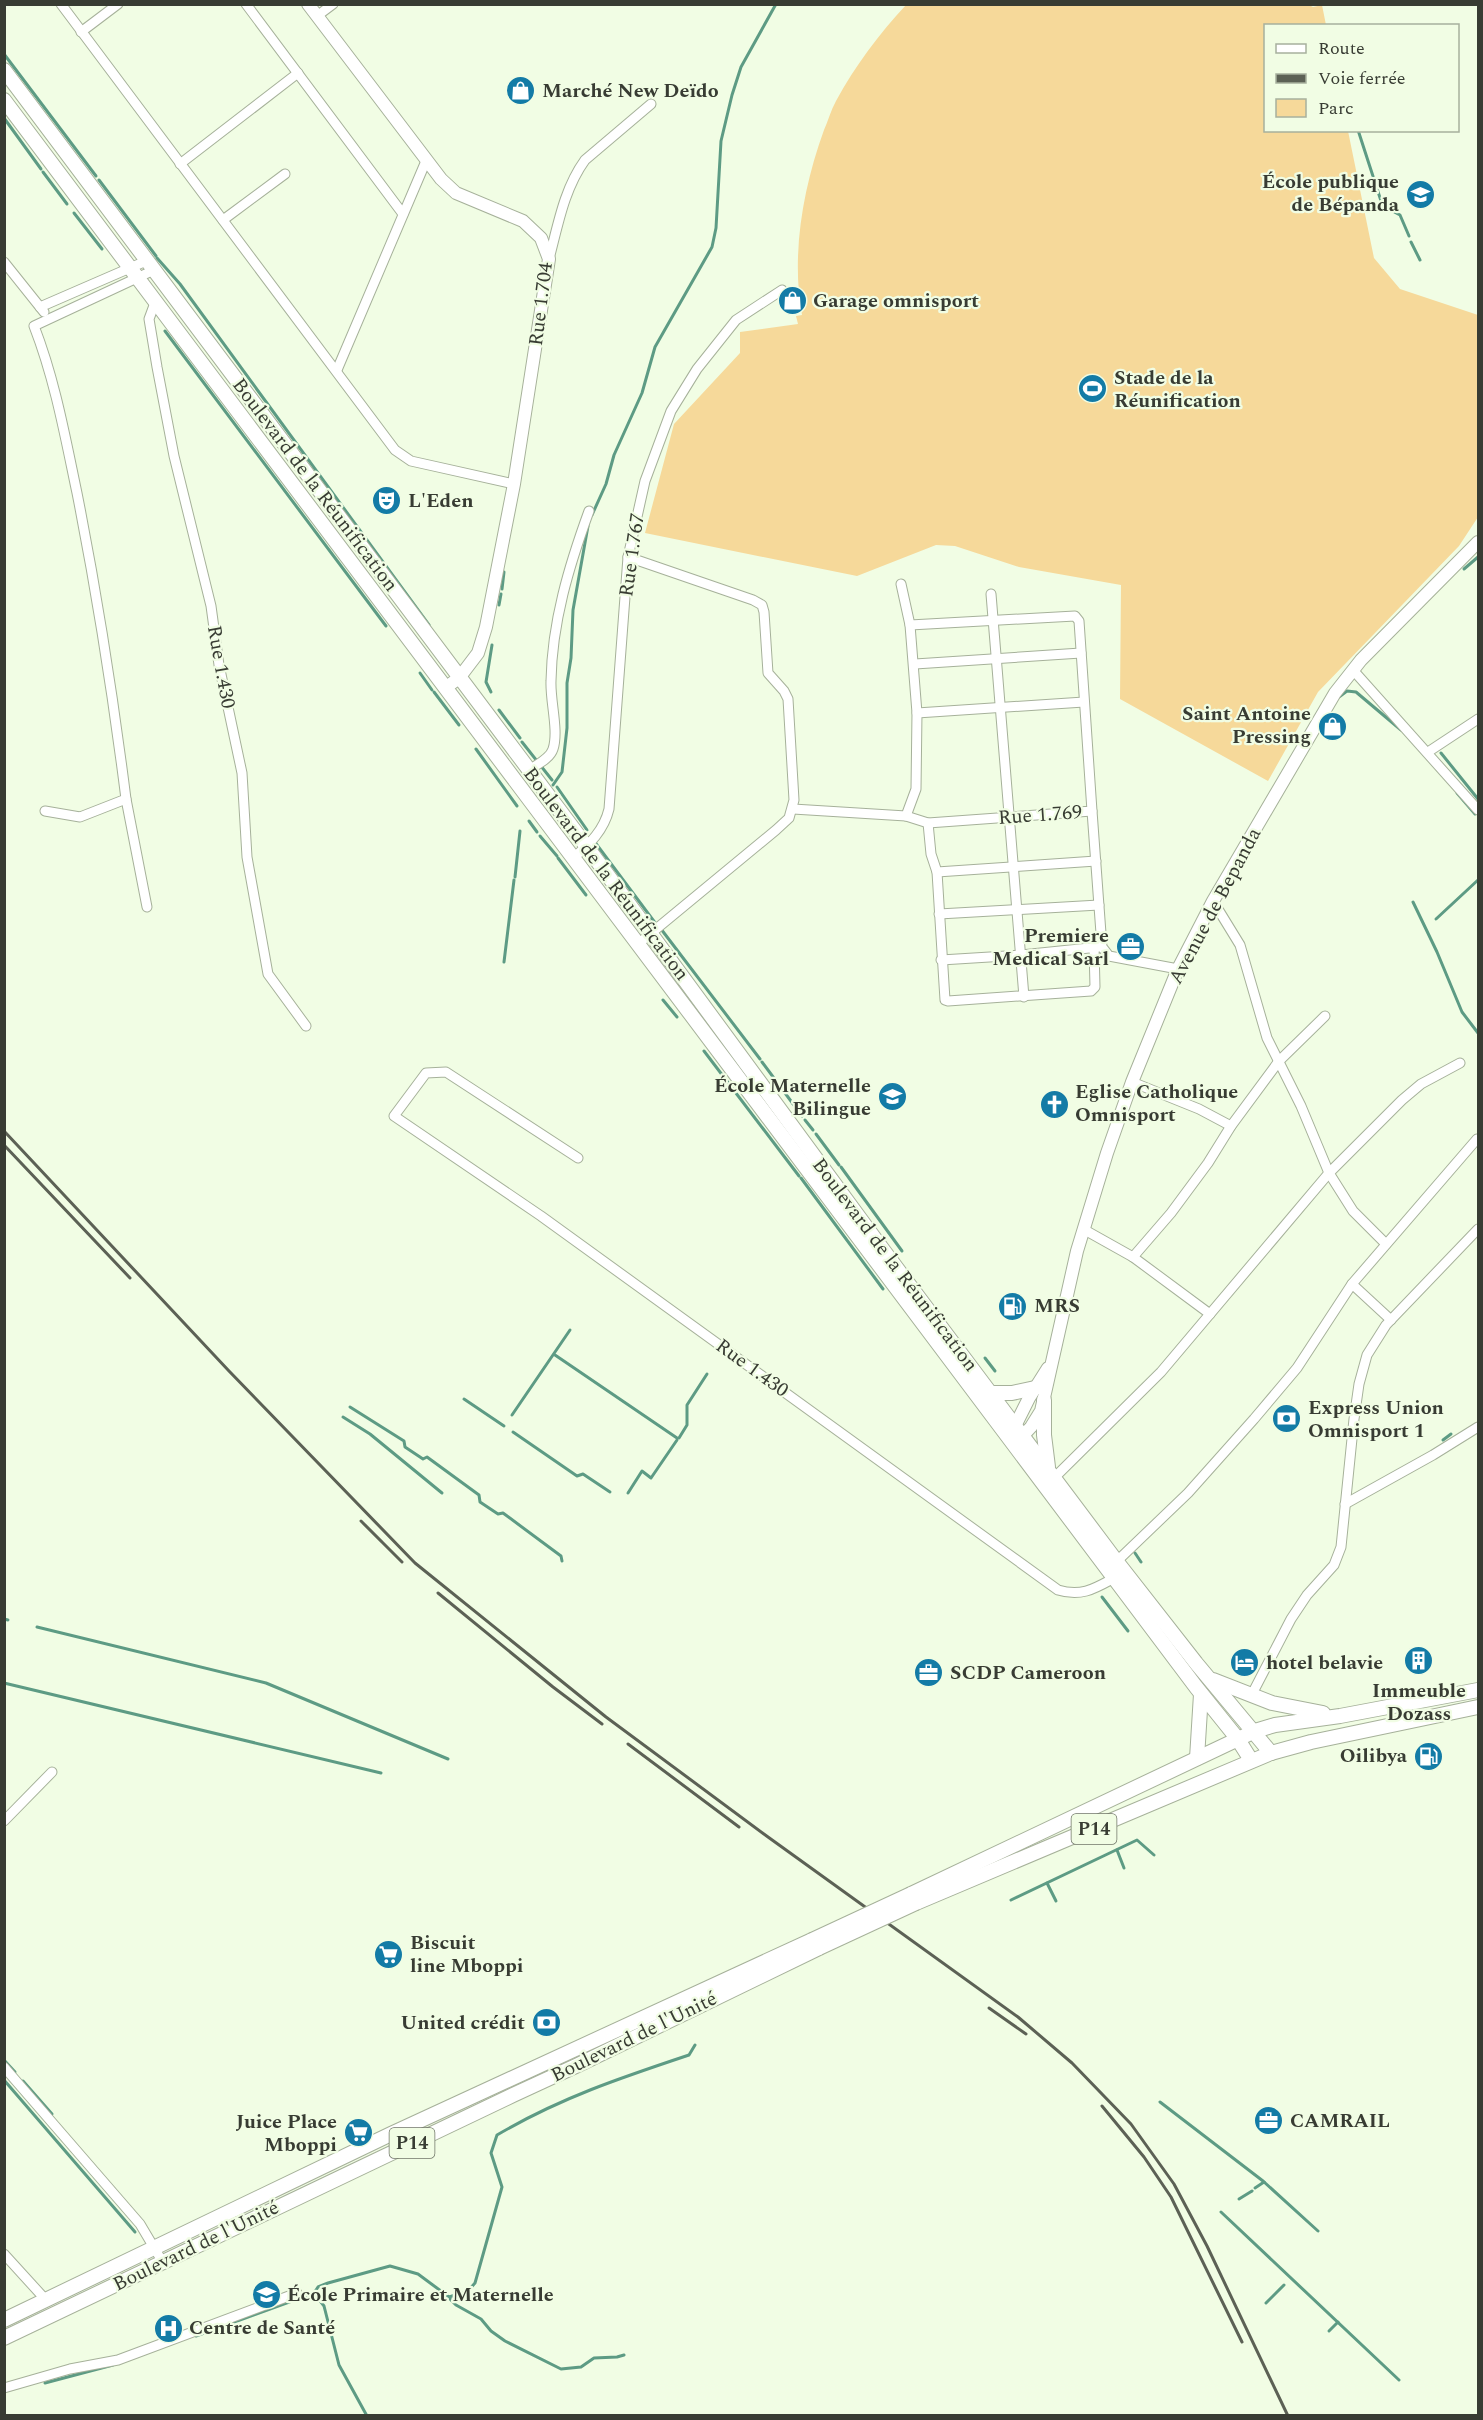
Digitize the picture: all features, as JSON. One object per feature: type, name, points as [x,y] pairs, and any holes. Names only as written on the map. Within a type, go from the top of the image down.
[{"type":"main road","name":"Rue 1.704","points":[[308,4],[441,179],[456,193],[523,221],[541,238],[549,260],[514,484],[483,641],[478,653],[459,678],[445,688]]},
{"type":"main road","name":"Boulevard de la Réunification","points":[[4,70],[651,933],[883,1250],[991,1393],[1014,1436],[1051,1473],[1113,1570],[1255,1731],[1271,1753]]},
{"type":"main road","points":[[4,100],[638,944],[1014,1436],[1251,1760]]},
{"type":"main road","name":"Avenue de Bepanda","points":[[1014,1436],[1037,1420],[1044,1400],[1083,1229],[1107,1153],[1132,1082],[1179,969],[1213,901],[1335,693],[1353,670],[1479,542]]},
{"type":"main road","name":"Avenue de Bepanda","points":[[1014,1436],[1035,1388],[1051,1365]]},
{"type":"main road","points":[[991,1393],[1012,1393],[1035,1388]]},
{"type":"main road","points":[[1044,1400],[1044,1436],[1051,1473]]},
{"type":"main road","points":[[1208,1677],[1251,1696],[1292,1708],[1340,1716]]},
{"type":"main road","name":"P14","points":[[913,1898],[1255,1731],[1298,1721],[1340,1716],[1479,1690]]},
{"type":"main road","points":[[1197,1758],[1201,1694]]},
{"type":"main road","points":[[1459,1694],[1462,1710]]},
{"type":"main road","name":"P14","points":[[1271,1753],[1311,1742],[1479,1707]]},
{"type":"main road","name":"Boulevard de l'Unité","points":[[4,2320],[154,2246],[913,1898],[1271,1753]]},
{"type":"main road","name":"Boulevard de l'Unité","points":[[4,2337],[578,2065],[816,1944]]},
{"type":"street","points":[[61,4],[337,370],[383,435],[411,461],[514,484]]},
{"type":"street","points":[[81,32],[118,4]]},
{"type":"street","points":[[246,4],[403,214]]},
{"type":"street","points":[[317,16],[333,4]]},
{"type":"street","points":[[180,164],[298,73]]},
{"type":"street","points":[[549,260],[568,188],[577,171],[585,160],[651,104]]},
{"type":"street","points":[[337,370],[426,161]]},
{"type":"street","points":[[223,220],[285,174]]},
{"type":"street","points":[[4,262],[49,318]]},
{"type":"street","points":[[40,307],[150,266]]},
{"type":"street","points":[[134,272],[34,326],[59,406],[95,583],[126,799],[147,907]]},
{"type":"street","name":"Rue 1.767","points":[[573,858],[587,847],[603,827],[609,809],[628,557],[645,481],[671,411],[697,369],[736,320],[782,290]]},
{"type":"street","name":"Rue 1.430","points":[[156,300],[149,315],[154,348],[174,456],[211,606],[219,665],[242,773],[247,857],[268,974],[306,1026]]},
{"type":"street","points":[[529,770],[546,758],[553,748],[551,681],[557,621],[562,591],[589,511]]},
{"type":"street","points":[[628,557],[762,605],[768,673],[784,691],[789,709],[794,800],[789,818],[638,944]]},
{"type":"street","points":[[902,584],[915,663],[917,713],[916,789],[906,816]]},
{"type":"street","points":[[992,594],[1024,997]]},
{"type":"street","name":"Rue 1.769","points":[[793,809],[906,816],[928,823],[1092,811],[1079,621],[1075,616],[993,620]]},
{"type":"street","points":[[910,625],[993,620]]},
{"type":"street","points":[[915,663],[996,660],[1081,653]]},
{"type":"street","points":[[1353,670],[1479,810]]},
{"type":"street","points":[[917,713],[1084,702]]},
{"type":"street","points":[[1428,752],[1479,719]]},
{"type":"street","points":[[45,811],[80,817],[126,799]]},
{"type":"street","points":[[928,823],[931,854],[937,872],[943,996],[948,1001],[1024,997],[1094,990],[1099,905],[1092,811]]},
{"type":"street","points":[[937,872],[1096,861]]},
{"type":"street","points":[[1213,901],[1240,945],[1263,1026],[1301,1106],[1329,1173],[1353,1211],[1386,1244]]},
{"type":"street","points":[[939,914],[1099,905]]},
{"type":"street","points":[[941,960],[1021,956],[1098,948],[1109,956],[1179,969]]},
{"type":"street","points":[[1133,1257],[1190,1188],[1231,1126],[1279,1061],[1325,1016]]},
{"type":"street","points":[[1051,1473],[1145,1388],[1329,1173],[1421,1084],[1460,1063]]},
{"type":"street","name":"Rue 1.430","points":[[578,1158],[446,1072],[426,1073],[394,1116],[541,1216],[1058,1590],[1071,1594],[1086,1593],[1113,1570],[1188,1493],[1297,1368],[1352,1284],[1477,1139]]},
{"type":"street","points":[[1132,1082],[1199,1109],[1231,1126]]},
{"type":"street","points":[[1083,1229],[1133,1257],[1210,1314]]},
{"type":"street","points":[[1251,1696],[1291,1619],[1307,1595],[1334,1565],[1341,1547],[1354,1419],[1363,1367],[1376,1339],[1391,1320],[1479,1229]]},
{"type":"street","points":[[1352,1284],[1391,1320]]},
{"type":"street","points":[[1345,1504],[1479,1427]]},
{"type":"street","points":[[4,1821],[52,1772]]},
{"type":"street","points":[[4,2067],[140,2224],[162,2261]]},
{"type":"street","points":[[4,2254],[45,2299]]},
{"type":"street","points":[[4,2388],[70,2369],[118,2360],[297,2293]]},
{"type":"green space","name":"Stade de la Réunification","points":[[906,5],[1309,5],[1313,7],[1322,5],[1326,24],[1264,24],[1264,132],[1348,132],[1374,258],[1400,289],[1478,315],[1478,517],[1459,546],[1318,692],[1268,781],[1120,699],[1121,585],[1019,567],[955,546],[936,545],[857,576],[645,533],[674,424],[740,353],[740,332],[798,324],[796,316],[802,315],[798,269],[801,221],[810,175],[824,130],[834,104],[851,75]]},
{"type":"waterway","points":[[592,515],[606,484],[614,455],[642,393],[655,347],[712,247],[716,228],[721,141],[732,95],[741,67],[776,4]]},
{"type":"waterway","points":[[4,54],[96,176]]},
{"type":"waterway","points":[[4,118],[41,169]]},
{"type":"waterway","points":[[1359,132],[1382,204]]},
{"type":"waterway","points":[[43,172],[67,204]]},
{"type":"waterway","points":[[99,180],[156,256]]},
{"type":"waterway","points":[[1383,206],[1400,215],[1409,236]]},
{"type":"waterway","points":[[74,213],[102,249]]},
{"type":"waterway","points":[[1411,242],[1420,260]]},
{"type":"waterway","points":[[157,258],[180,284],[429,625]]},
{"type":"waterway","points":[[165,331],[386,626]]},
{"type":"waterway","points":[[553,785],[562,772],[567,728],[567,683],[571,658],[573,610],[588,526]]},
{"type":"waterway","points":[[1464,569],[1478,557]]},
{"type":"waterway","points":[[502,589],[504,572]]},
{"type":"waterway","points":[[499,605],[501,594]]},
{"type":"waterway","points":[[491,692],[486,682],[492,645]]},
{"type":"waterway","points":[[420,673],[432,690]]},
{"type":"waterway","points":[[1339,697],[1347,691],[1356,692],[1401,730]]},
{"type":"waterway","points":[[434,692],[459,725]]},
{"type":"waterway","points":[[499,710],[520,738]]},
{"type":"waterway","points":[[522,742],[552,780]]},
{"type":"waterway","points":[[476,749],[517,806]]},
{"type":"waterway","points":[[1441,753],[1478,799]]},
{"type":"waterway","points":[[557,787],[587,830]]},
{"type":"waterway","points":[[1457,793],[1475,814]]},
{"type":"waterway","points":[[529,821],[537,832]]},
{"type":"waterway","points":[[515,877],[520,831]]},
{"type":"waterway","points":[[540,836],[557,856]]},
{"type":"waterway","points":[[594,841],[656,924]]},
{"type":"waterway","points":[[558,858],[586,895]]},
{"type":"waterway","points":[[504,962],[514,880]]},
{"type":"waterway","points":[[1436,919],[1478,880]]},
{"type":"waterway","points":[[1413,902],[1462,1012],[1478,1033]]},
{"type":"waterway","points":[[661,929],[760,1059]]},
{"type":"waterway","points":[[663,1000],[677,1017]]},
{"type":"waterway","points":[[704,1051],[799,1176]]},
{"type":"waterway","points":[[762,1062],[802,1116]]},
{"type":"waterway","points":[[805,1120],[813,1130]]},
{"type":"waterway","points":[[816,1134],[839,1165]]},
{"type":"waterway","points":[[841,1167],[902,1251]]},
{"type":"waterway","points":[[801,1178],[883,1289]]},
{"type":"waterway","points":[[512,1415],[570,1330]]},
{"type":"waterway","points":[[555,1355],[677,1438]]},
{"type":"waterway","points":[[985,1358],[995,1371]]},
{"type":"waterway","points":[[679,1438],[687,1425],[687,1405],[707,1374]]},
{"type":"waterway","points":[[464,1399],[504,1426]]},
{"type":"waterway","points":[[350,1407],[404,1441],[405,1447],[423,1459],[427,1457],[479,1495],[480,1502],[498,1514],[503,1513],[561,1556],[562,1561]]},
{"type":"waterway","points":[[343,1417],[370,1434],[442,1493]]},
{"type":"waterway","points":[[513,1432],[577,1476],[583,1474],[610,1492]]},
{"type":"waterway","points":[[1443,1440],[1451,1434]]},
{"type":"waterway","points":[[628,1493],[642,1471],[651,1478],[677,1440]]},
{"type":"waterway","points":[[1135,1553],[1141,1562]]},
{"type":"waterway","points":[[1102,1597],[1128,1631]]},
{"type":"waterway","points":[[4,1619],[8,1620]]},
{"type":"waterway","points":[[37,1627],[266,1683],[448,1759]]},
{"type":"waterway","points":[[4,1683],[381,1773]]},
{"type":"waterway","points":[[1011,1900],[1137,1840],[1154,1855]]},
{"type":"waterway","points":[[1117,1850],[1124,1868]]},
{"type":"waterway","points":[[1047,1883],[1056,1901]]},
{"type":"waterway","points":[[196,2336],[314,2293],[318,2287],[328,2283],[390,2266],[418,2274],[449,2297],[468,2291],[475,2283],[502,2187],[491,2153],[497,2135],[567,2099],[689,2055],[695,2045]]},
{"type":"waterway","points":[[4,2060],[15,2072]]},
{"type":"waterway","points":[[4,2080],[135,2232]]},
{"type":"waterway","points":[[23,2081],[52,2114]]},
{"type":"waterway","points":[[1160,2102],[1263,2181],[1318,2231]]},
{"type":"waterway","points":[[1255,2188],[1264,2182]]},
{"type":"waterway","points":[[1239,2199],[1252,2191]]},
{"type":"waterway","points":[[1221,2212],[1399,2380]]},
{"type":"waterway","points":[[1266,2303],[1284,2285]]},
{"type":"waterway","points":[[314,2293],[324,2306],[339,2365],[367,2416]]},
{"type":"waterway","points":[[450,2299],[481,2319],[491,2331],[505,2341],[561,2369],[581,2367],[594,2358],[624,2355]]},
{"type":"waterway","points":[[1329,2331],[1338,2322]]},
{"type":"waterway","points":[[45,2383],[113,2365]]},
{"type":"railway","points":[[4,1131],[229,1371],[415,1563],[606,1717],[1018,2017],[1072,2063],[1131,2124],[1174,2184],[1207,2246],[1288,2416]]},
{"type":"railway","points":[[4,1145],[130,1278]]},
{"type":"railway","points":[[361,1521],[402,1562]]},
{"type":"railway","points":[[438,1593],[602,1724]]},
{"type":"railway","points":[[628,1744],[739,1827]]},
{"type":"railway","points":[[989,2008],[1026,2034]]},
{"type":"railway","points":[[1102,2106],[1144,2157],[1171,2197],[1242,2342]]},
{"type":"place","name":"Marché New Deïdo","points":[[521,91]]},
{"type":"place","name":"École publique de Bépanda","points":[[1420,194]]},
{"type":"place","name":"Garage omnisport","points":[[792,301]]},
{"type":"place","name":"Stade de la Réunification","points":[[1093,389]]},
{"type":"place","name":"L'Eden","points":[[387,501]]},
{"type":"place","name":"Saint Antoine Pressing","points":[[1332,726]]},
{"type":"place","name":"Premiere Medical Sarl","points":[[1130,947]]},
{"type":"place","name":"École Maternelle Bilingue","points":[[892,1097]]},
{"type":"place","name":"Eglise Catholique Omnisport","points":[[1054,1104]]},
{"type":"place","name":"MRS","points":[[1013,1306]]},
{"type":"place","name":"Express Union Omnisport 1","points":[[1287,1419]]},
{"type":"place","name":"Immeuble Dozass","points":[[1419,1661]]},
{"type":"place","name":"hotel belavie","points":[[1245,1663]]},
{"type":"place","name":"SCDP Cameroon","points":[[929,1673]]},
{"type":"place","name":"Oilibya","points":[[1428,1756]]},
{"type":"place","name":"Biscuit line Mboppi","points":[[389,1955]]},
{"type":"place","name":"United crédit","points":[[546,2023]]},
{"type":"place","name":"CAMRAIL","points":[[1269,2121]]},
{"type":"place","name":"Juice Place Mboppi","points":[[358,2133]]},
{"type":"place","name":"École Primaire et Maternelle","points":[[266,2295]]},
{"type":"place","name":"Centre de Santé","points":[[168,2328]]}]
